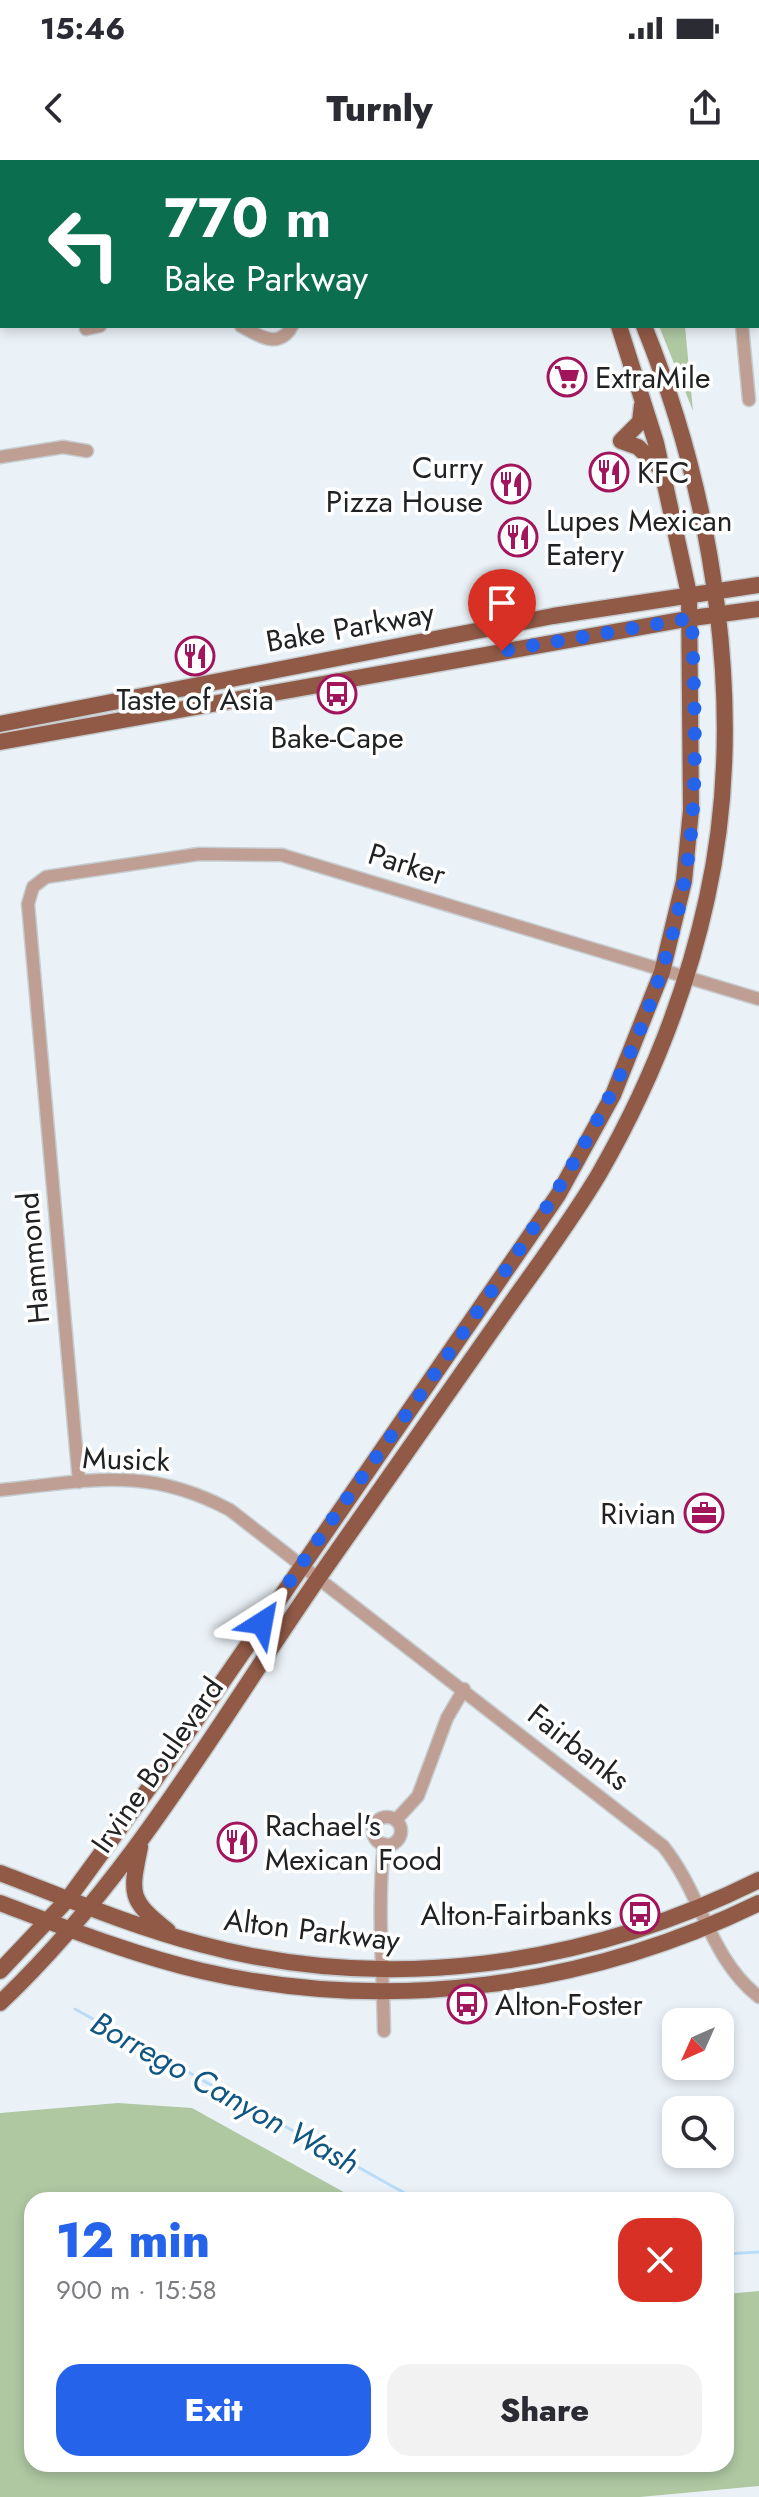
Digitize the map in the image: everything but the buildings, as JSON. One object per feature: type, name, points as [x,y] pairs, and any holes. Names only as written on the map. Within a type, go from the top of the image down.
[{"type":"main road","name":"Irvine Boulevard","points":[[0,1971],[68,1899],[173,1754],[558,1195],[613,1095],[662,972],[684,881],[691,810],[692,618],[663,471],[643,396],[620,328]]},
{"type":"main road","name":"Irvine Boulevard","points":[[0,2003],[72,1929],[141,1841],[318,1578],[585,1196],[627,1120],[686,979],[709,894],[721,805],[723,710],[717,615],[700,502],[685,442],[645,328]]},
{"type":"main road","points":[[643,396],[640,422],[621,441],[638,447],[663,471]]},
{"type":"main road","name":"Bake Parkway","points":[[0,724],[361,651],[689,594],[759,585]]},
{"type":"main road","name":"Bake Parkway","points":[[0,742],[692,618],[759,609]]},
{"type":"main road","points":[[141,1841],[133,1895],[141,1909],[175,1937]]},
{"type":"main road","name":"Alton Parkway","points":[[0,1873],[175,1937],[271,1959],[383,1970],[457,1967],[530,1958],[620,1936],[700,1907],[759,1880]]},
{"type":"main road","name":"Alton Parkway","points":[[0,1903],[168,1962],[223,1976],[284,1985],[383,1990],[451,1988],[540,1977],[631,1955],[759,1903]]},
{"type":"street","points":[[86,329],[91,328]]},
{"type":"street","points":[[245,328],[265,339],[278,340],[287,335],[291,328]]},
{"type":"street","points":[[742,328],[749,400]]},
{"type":"street","points":[[0,457],[63,447],[87,451]]},
{"type":"street","name":"Parker","points":[[33,887],[46,877],[199,854],[282,855],[759,999]]},
{"type":"street","name":"Hammond","points":[[33,887],[28,904],[79,1482]]},
{"type":"street","name":"Musick","points":[[0,1490],[79,1482],[152,1480],[178,1486],[230,1510],[318,1578]]},
{"type":"street","name":"Fairbanks","points":[[318,1578],[663,1846],[679,1866],[727,1966],[759,1997]]},
{"type":"street","points":[[396,1820],[418,1796],[447,1718],[464,1689]]},
{"type":"street","points":[[384,1844],[375,1838],[374,1827],[381,1819],[396,1820]]},
{"type":"street","points":[[384,1844],[398,1839],[401,1829],[396,1820]]},
{"type":"street","points":[[384,1844],[379,1892],[384,2031]]},
{"type":"green space","points":[[660,328],[685,328],[693,411]]},
{"type":"green space","points":[[118,2103],[192,2108],[344,2192],[24,2192],[24,2472],[734,2472],[734,2293],[759,2291],[759,2486],[640,2497],[0,2497],[0,2113]]},
{"type":"waterway","name":"Borrego Canyon Wash","points":[[75,2009],[403,2192]]},
{"type":"waterway","name":"Borrego Canyon Wash","points":[[734,2254],[759,2252]]},
{"type":"place","name":"ExtraMile","points":[[567,377]]},
{"type":"place","name":"KFC","points":[[609,472]]},
{"type":"place","name":"Curry Pizza House","points":[[511,484]]},
{"type":"place","name":"Lupes Mexican Eatery","points":[[518,537]]},
{"type":"place","name":"Taste of Asia","points":[[195,656]]},
{"type":"place","name":"Bake-Cape","points":[[337,694]]},
{"type":"place","name":"Rivian","points":[[704,1513]]},
{"type":"place","name":"Rachael's Mexican Food","points":[[237,1842]]},
{"type":"place","name":"Alton-Fairbanks","points":[[640,1914]]},
{"type":"place","name":"Alton-Foster","points":[[467,2004]]},
{"type":"route","points":[[262,1623],[558,1195],[613,1095],[668,953],[684,881],[691,810],[692,618],[502,651]]}]
